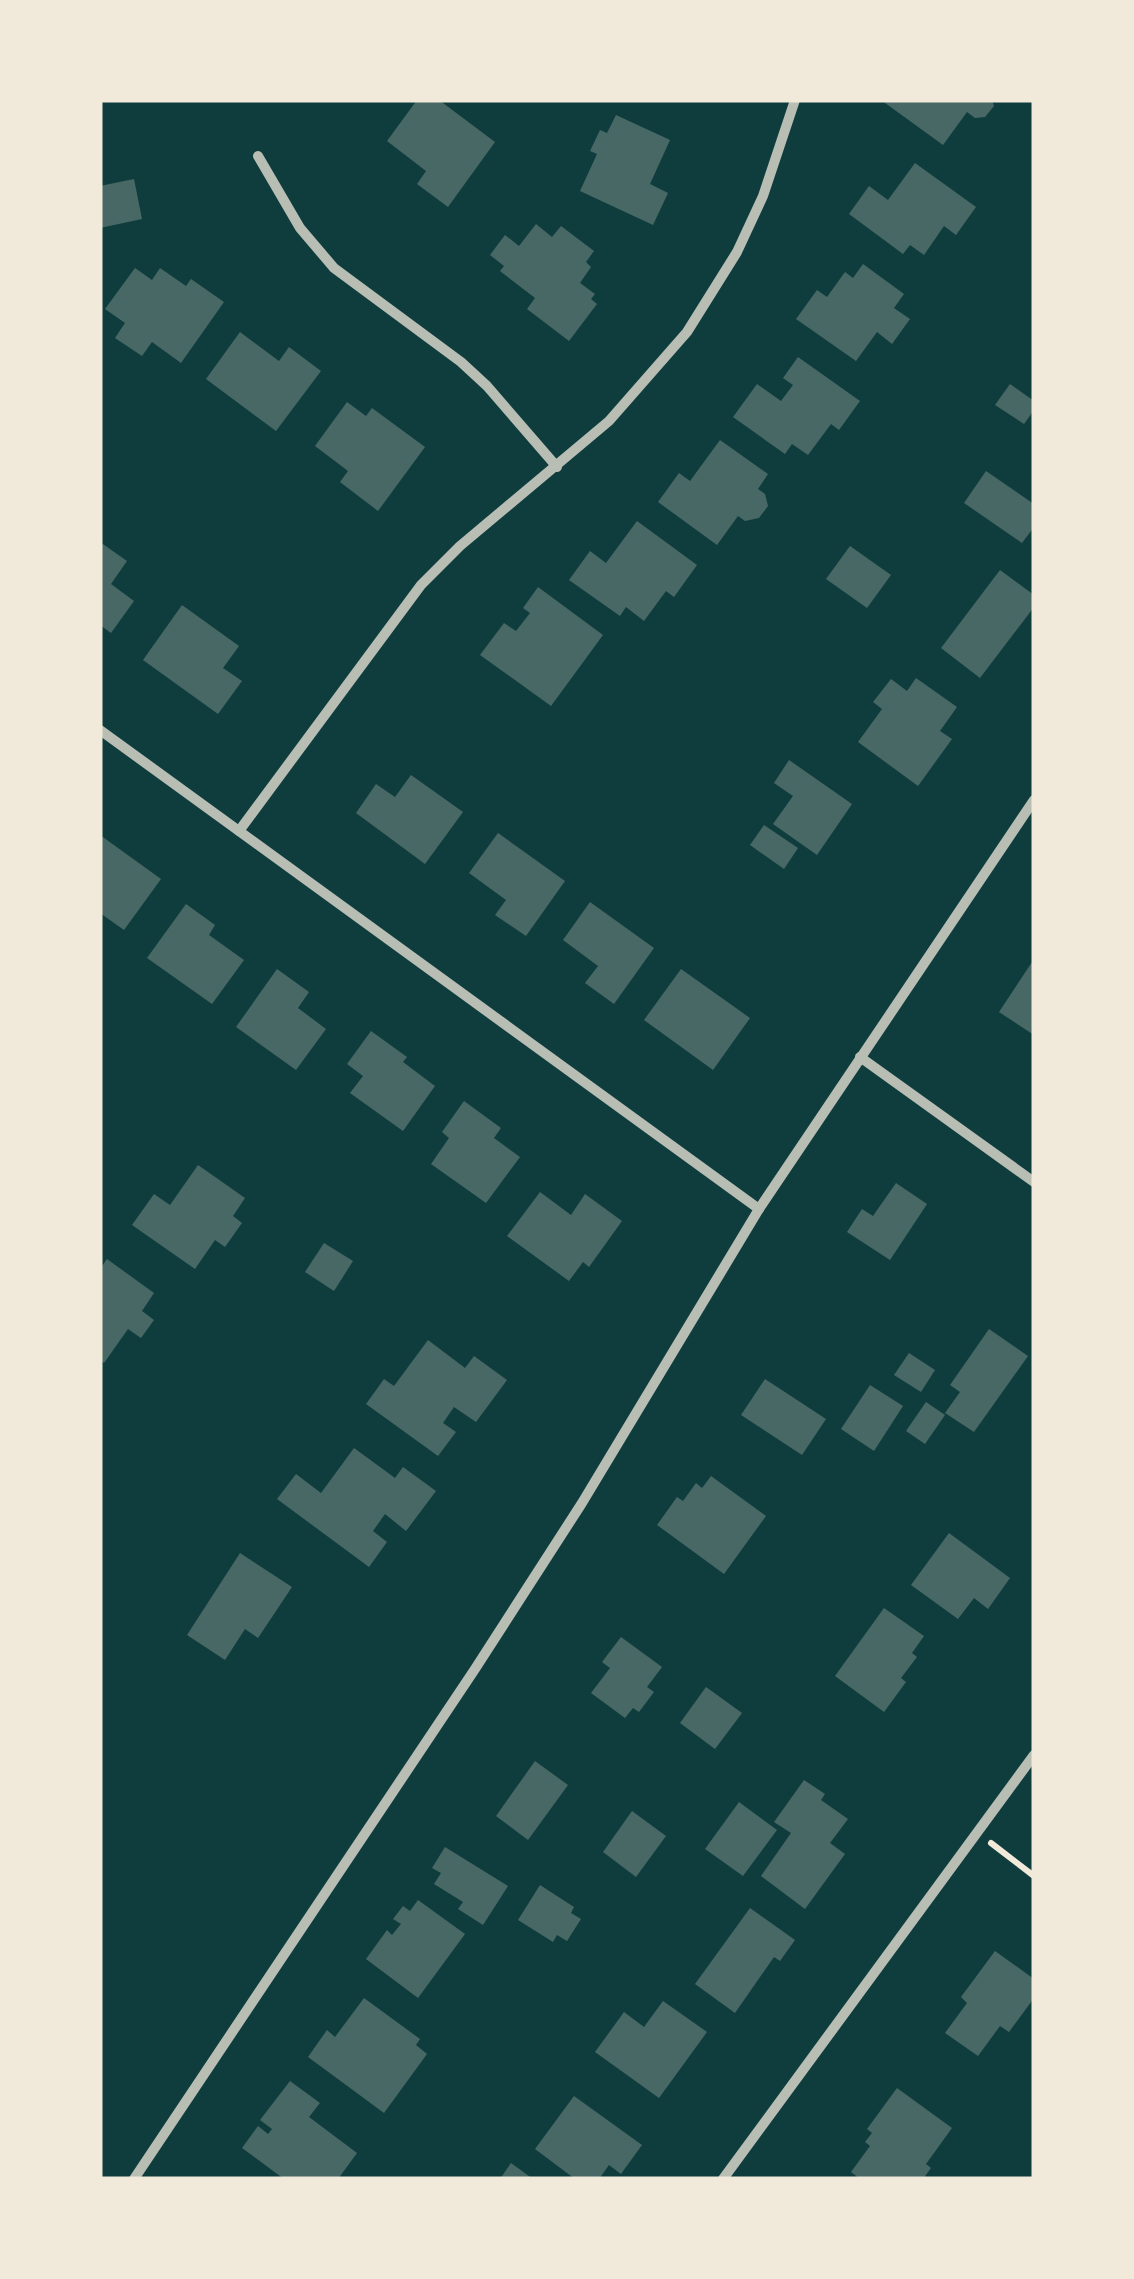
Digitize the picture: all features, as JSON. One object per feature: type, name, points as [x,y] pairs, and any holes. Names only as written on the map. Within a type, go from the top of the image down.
[{"type":"street","points":[[239,830],[421,585],[460,546],[610,421],[655,372],[713,294],[763,196],[795,100]]},
{"type":"street","points":[[258,156],[300,228],[334,268],[461,362],[557,467]]},
{"type":"street","points":[[100,730],[758,1209]]},
{"type":"street","points":[[134,2179],[374,1824],[582,1504],[758,1209],[1034,800]]},
{"type":"street","points":[[860,1058],[1034,1182]]},
{"type":"street","points":[[723,2179],[1034,1755]]},
{"type":"path","points":[[977,1833],[1034,1876]]},
{"type":"building","points":[[417,100],[439,100],[495,142],[448,207],[417,184],[426,171],[387,141]]},
{"type":"building","points":[[881,100],[992,100],[994,106],[985,117],[975,118],[967,112],[943,145]]},
{"type":"building","points":[[616,115],[670,140],[650,184],[668,193],[653,225],[580,191],[597,154],[590,151],[600,130],[607,133]]},
{"type":"building","points":[[915,163],[976,207],[956,235],[944,226],[924,255],[910,245],[903,254],[849,214],[869,186],[888,200]]},
{"type":"building","points":[[134,179],[142,219],[100,228],[100,186]]},
{"type":"building","points":[[536,224],[552,237],[561,226],[594,251],[586,262],[591,267],[580,283],[595,294],[591,299],[597,304],[569,341],[527,309],[535,298],[500,271],[504,266],[490,255],[505,235],[519,246]]},
{"type":"building","points":[[863,264],[904,294],[894,308],[910,319],[892,344],[877,332],[856,361],[796,319],[817,290],[827,297],[845,272],[853,278]]},
{"type":"building","points":[[135,268],[152,280],[160,268],[186,286],[191,279],[224,302],[181,363],[152,342],[142,356],[115,338],[125,323],[105,309]]},
{"type":"building","points":[[240,332],[279,361],[289,347],[321,371],[276,431],[206,379]]},
{"type":"building","points":[[798,357],[860,401],[839,430],[831,424],[808,455],[792,444],[785,454],[733,417],[757,384],[781,401],[793,385],[783,378]]},
{"type":"building","points":[[1010,384],[1034,401],[1034,410],[1024,424],[995,405]]},
{"type":"building","points":[[347,402],[366,416],[372,408],[425,447],[378,511],[340,482],[348,471],[315,446]]},
{"type":"building","points":[[720,440],[768,474],[758,489],[765,494],[768,506],[759,518],[745,521],[738,516],[717,545],[658,502],[679,473],[690,481]]},
{"type":"building","points":[[986,471],[1034,504],[1034,527],[1022,543],[964,503]]},
{"type":"building","points":[[637,521],[697,565],[674,597],[666,591],[644,621],[626,607],[620,616],[569,580],[590,551],[606,563]]},
{"type":"building","points":[[100,542],[127,561],[111,584],[134,601],[111,633],[100,625]]},
{"type":"building","points":[[850,546],[891,575],[867,608],[826,579]]},
{"type":"building","points":[[1000,570],[1034,595],[1034,607],[980,678],[941,648]]},
{"type":"building","points":[[538,587],[603,635],[551,706],[480,655],[504,623],[516,631],[530,613],[523,608]]},
{"type":"building","points":[[182,605],[239,646],[223,668],[242,681],[218,714],[143,660]]},
{"type":"building","points":[[916,678],[957,707],[940,731],[952,739],[918,786],[858,742],[882,709],[873,702],[891,679],[907,691]]},
{"type":"building","points":[[789,760],[852,804],[817,855],[773,824],[793,796],[774,783]]},
{"type":"building","points":[[411,775],[463,812],[425,864],[356,813],[376,784],[395,797]]},
{"type":"building","points":[[764,825],[798,848],[784,869],[750,845]]},
{"type":"building","points":[[498,833],[565,881],[526,936],[495,915],[506,900],[469,873]]},
{"type":"building","points":[[100,835],[161,879],[124,930],[100,913]]},
{"type":"building","points":[[590,902],[654,948],[614,1004],[585,983],[598,966],[563,940]]},
{"type":"building","points":[[186,904],[215,925],[209,935],[244,960],[212,1004],[147,958]]},
{"type":"building","points":[[1034,959],[1034,1035],[999,1012]]},
{"type":"building","points":[[277,969],[309,992],[298,1008],[326,1029],[296,1070],[236,1027]]},
{"type":"building","points":[[681,969],[750,1018],[713,1070],[644,1020]]},
{"type":"building","points":[[371,1031],[407,1057],[403,1062],[435,1086],[403,1131],[350,1093],[363,1076],[347,1064]]},
{"type":"building","points":[[464,1101],[501,1128],[494,1138],[520,1157],[486,1203],[431,1164],[449,1138],[442,1132]]},
{"type":"building","points":[[198,1165],[245,1198],[233,1216],[242,1223],[225,1247],[215,1240],[195,1269],[132,1225],[154,1194],[170,1205]]},
{"type":"building","points":[[896,1183],[927,1204],[890,1260],[847,1232],[862,1209],[873,1216]]},
{"type":"building","points":[[540,1192],[571,1215],[585,1194],[622,1221],[589,1267],[583,1262],[569,1281],[507,1236]]},
{"type":"building","points":[[324,1243],[353,1261],[334,1291],[305,1272]]},
{"type":"building","points":[[107,1259],[154,1293],[142,1311],[154,1320],[141,1338],[128,1329],[104,1363],[100,1360],[100,1269]]},
{"type":"building","points":[[989,1329],[1028,1356],[974,1432],[945,1413],[960,1392],[950,1385]]},
{"type":"building","points":[[428,1340],[465,1368],[474,1356],[507,1380],[476,1422],[454,1407],[443,1423],[456,1432],[438,1456],[366,1404],[384,1379],[394,1386]]},
{"type":"building","points":[[909,1353],[935,1370],[921,1392],[894,1375]]},
{"type":"building","points":[[765,1379],[826,1419],[802,1455],[741,1415]]},
{"type":"building","points":[[870,1385],[903,1406],[874,1451],[841,1429]]},
{"type":"building","points":[[926,1402],[945,1415],[925,1444],[906,1431]]},
{"type":"building","points":[[354,1448],[395,1478],[403,1467],[436,1491],[406,1531],[385,1514],[373,1531],[387,1542],[369,1567],[277,1499],[296,1474],[321,1493]]},
{"type":"building","points":[[711,1476],[766,1516],[724,1574],[657,1525],[677,1497],[683,1501],[696,1483],[702,1488]]},
{"type":"building","points":[[949,1533],[1010,1578],[988,1609],[974,1598],[958,1619],[911,1585]]},
{"type":"building","points":[[240,1553],[292,1587],[258,1638],[245,1629],[225,1660],[187,1635]]},
{"type":"building","points":[[884,1608],[924,1636],[912,1653],[917,1657],[901,1678],[906,1682],[884,1712],[835,1676]]},
{"type":"building","points":[[621,1637],[662,1667],[647,1687],[654,1692],[639,1712],[633,1708],[625,1718],[591,1693],[610,1668],[602,1662]]},
{"type":"building","points":[[706,1687],[742,1713],[715,1749],[680,1723]]},
{"type":"building","points":[[535,1761],[568,1785],[528,1840],[496,1816]]},
{"type":"building","points":[[804,1780],[825,1794],[821,1800],[848,1819],[830,1843],[845,1854],[805,1909],[761,1876],[791,1833],[774,1822]]},
{"type":"building","points":[[739,1802],[777,1830],[743,1876],[705,1849]]},
{"type":"building","points":[[632,1811],[666,1836],[636,1877],[603,1852]]},
{"type":"building","points":[[445,1847],[508,1886],[483,1925],[458,1909],[463,1902],[434,1884],[441,1873],[432,1868]]},
{"type":"building","points":[[540,1885],[574,1907],[571,1913],[581,1919],[567,1941],[557,1935],[553,1942],[518,1920]]},
{"type":"building","points":[[418,1900],[465,1934],[418,1998],[366,1959],[387,1930],[392,1935],[401,1924],[393,1919],[403,1906],[410,1911]]},
{"type":"building","points":[[750,1908],[795,1940],[780,1961],[774,1957],[735,2013],[695,1984]]},
{"type":"building","points":[[995,1951],[1034,1979],[1034,1998],[1009,2032],[1000,2026],[978,2056],[945,2033],[967,2003],[961,1997]]},
{"type":"building","points":[[364,1998],[420,2039],[416,2045],[427,2054],[384,2113],[308,2057],[327,2030],[335,2037]]},
{"type":"building","points":[[663,2001],[707,2032],[659,2098],[595,2052],[624,2012],[644,2027]]},
{"type":"building","points":[[290,2081],[320,2103],[309,2117],[357,2153],[338,2179],[284,2179],[242,2148],[258,2126],[268,2134],[272,2129],[260,2120]]},
{"type":"building","points":[[897,2088],[952,2128],[926,2164],[931,2168],[923,2179],[860,2179],[851,2172],[870,2146],[865,2142],[872,2133],[867,2129]]},
{"type":"building","points":[[574,2096],[642,2145],[621,2174],[609,2165],[599,2179],[575,2179],[535,2149]]},
{"type":"building","points":[[511,2163],[533,2179],[500,2179]]}]
